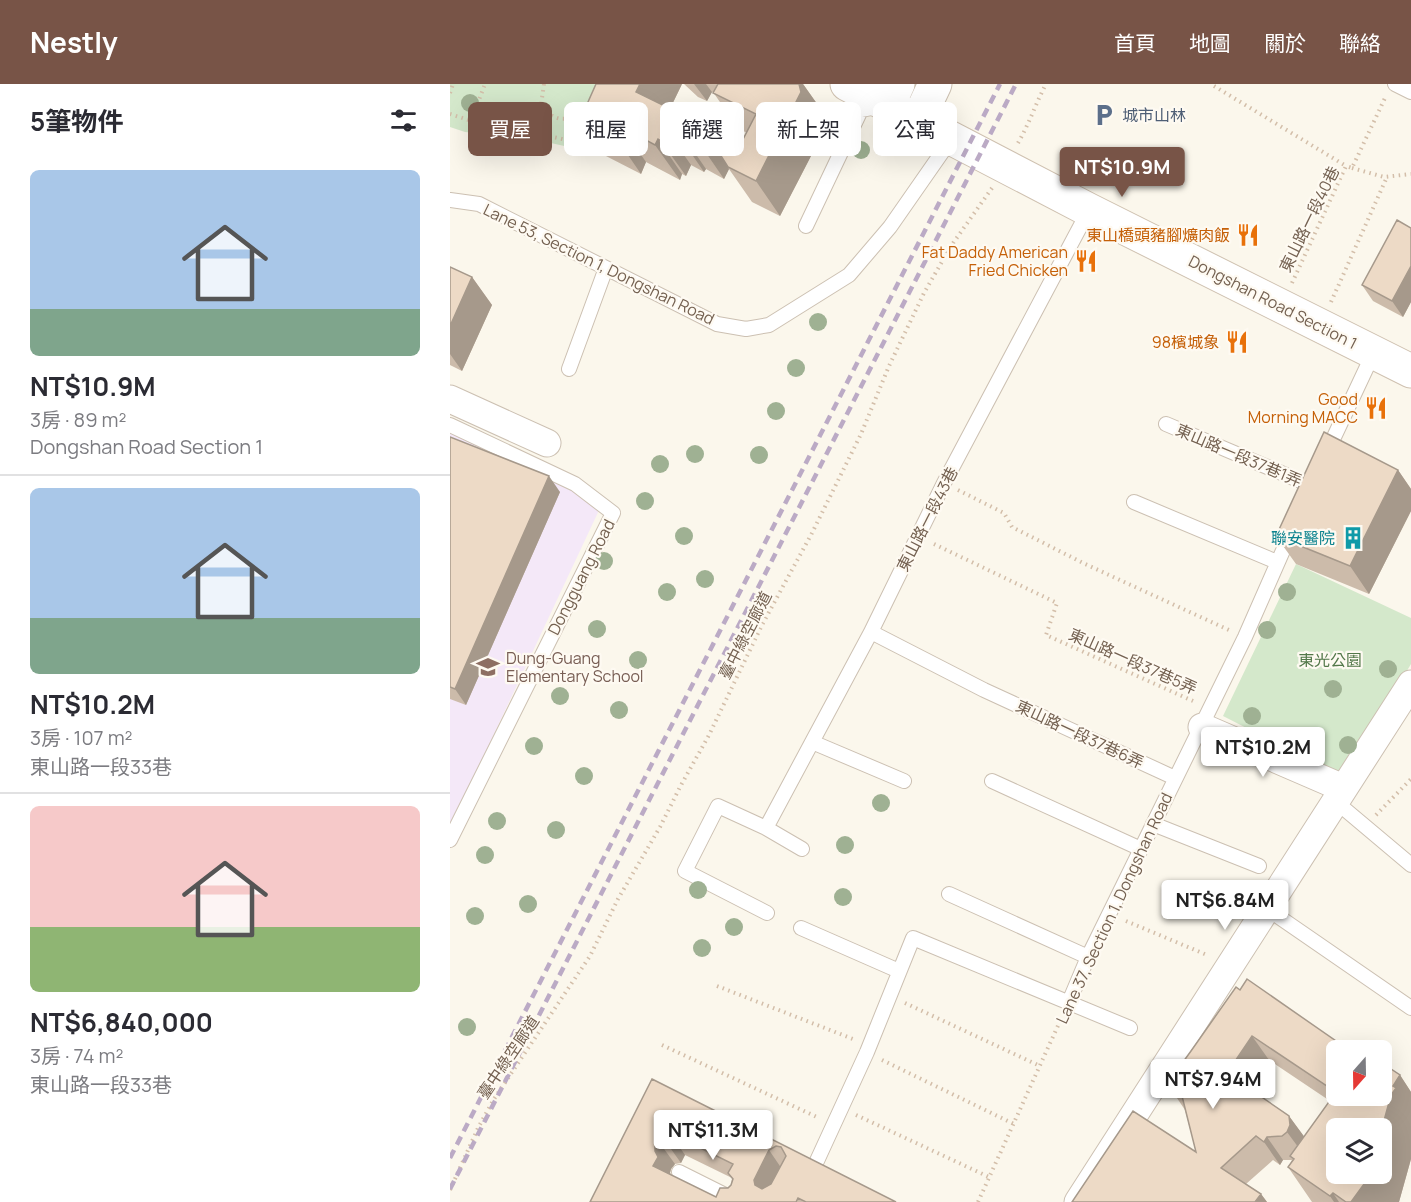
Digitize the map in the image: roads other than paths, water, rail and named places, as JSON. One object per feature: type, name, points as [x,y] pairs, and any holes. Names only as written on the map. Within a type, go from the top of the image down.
[{"type":"main road","name":"Dongshan Road Section 1","points":[[847,84],[893,95]]},
{"type":"main road","points":[[926,102],[935,84]]},
{"type":"main road","name":"Dongshan Road Section 1","points":[[957,141],[1089,210],[1411,371]]},
{"type":"street","points":[[450,399],[547,443]]},
{"type":"street","points":[[1078,1202],[1411,684]]},
{"type":"street","points":[[1206,717],[1339,795]]},
{"type":"lane","points":[[1390,89],[1411,92]]},
{"type":"lane","points":[[806,226],[861,110],[893,95]]},
{"type":"lane","name":"Lane 53, Section 1, Dongshan Road","points":[[450,200],[479,204],[717,324],[746,329],[769,325],[849,275],[890,227],[939,156]]},
{"type":"lane","name":"東山路一段43巷","points":[[766,828],[871,632],[944,483],[1089,210]]},
{"type":"lane","points":[[569,369],[606,268]]},
{"type":"lane","name":"東山路一段37巷1弄","points":[[1166,424],[1314,481],[1373,354]]},
{"type":"lane","name":"Dongguang Road","points":[[450,425],[575,484],[614,513],[450,840]]},
{"type":"lane","points":[[1134,502],[1277,562]]},
{"type":"lane","name":"Lane 37, Section 1, Dongshan Road","points":[[1069,1002],[1088,957],[1245,637],[1297,518]]},
{"type":"lane","name":"東山路一段37巷6弄","points":[[871,632],[984,690],[1175,778]]},
{"type":"lane","points":[[812,742],[904,781]]},
{"type":"lane","points":[[993,781],[1141,849]]},
{"type":"lane","points":[[1339,795],[1365,826],[1411,865]]},
{"type":"lane","points":[[767,913],[685,870],[718,806],[766,828],[802,849]]},
{"type":"lane","points":[[1153,824],[1259,866]]},
{"type":"lane","points":[[949,894],[1088,957]]},
{"type":"lane","points":[[1266,908],[1411,1008]]},
{"type":"lane","points":[[801,928],[899,971]]},
{"type":"lane","points":[[816,1163],[868,1049],[913,938],[1130,1028]]},
{"type":"lane","points":[[680,1172],[739,1202]]},
{"type":"railway","points":[[450,1158],[1000,84]]},
{"type":"railway","points":[[450,1189],[1016,84]]},
{"type":"place","name":"城市山林","points":[[1104,115]]},
{"type":"place","name":"東山橋頭豬腳爌肉飯","points":[[1248,235]]},
{"type":"place","name":"Fat Daddy American Fried Chicken","points":[[1086,261]]},
{"type":"place","name":"98檳城象","points":[[1237,342]]},
{"type":"place","name":"Good Morning MACC","points":[[1376,408]]},
{"type":"place","name":"聯安醫院","points":[[1353,538]]},
{"type":"place","name":"Dung-Guang Elementary School","points":[[488,667]]},
{"type":"park label","name":"東光公園","points":[[1330,660]]}]
